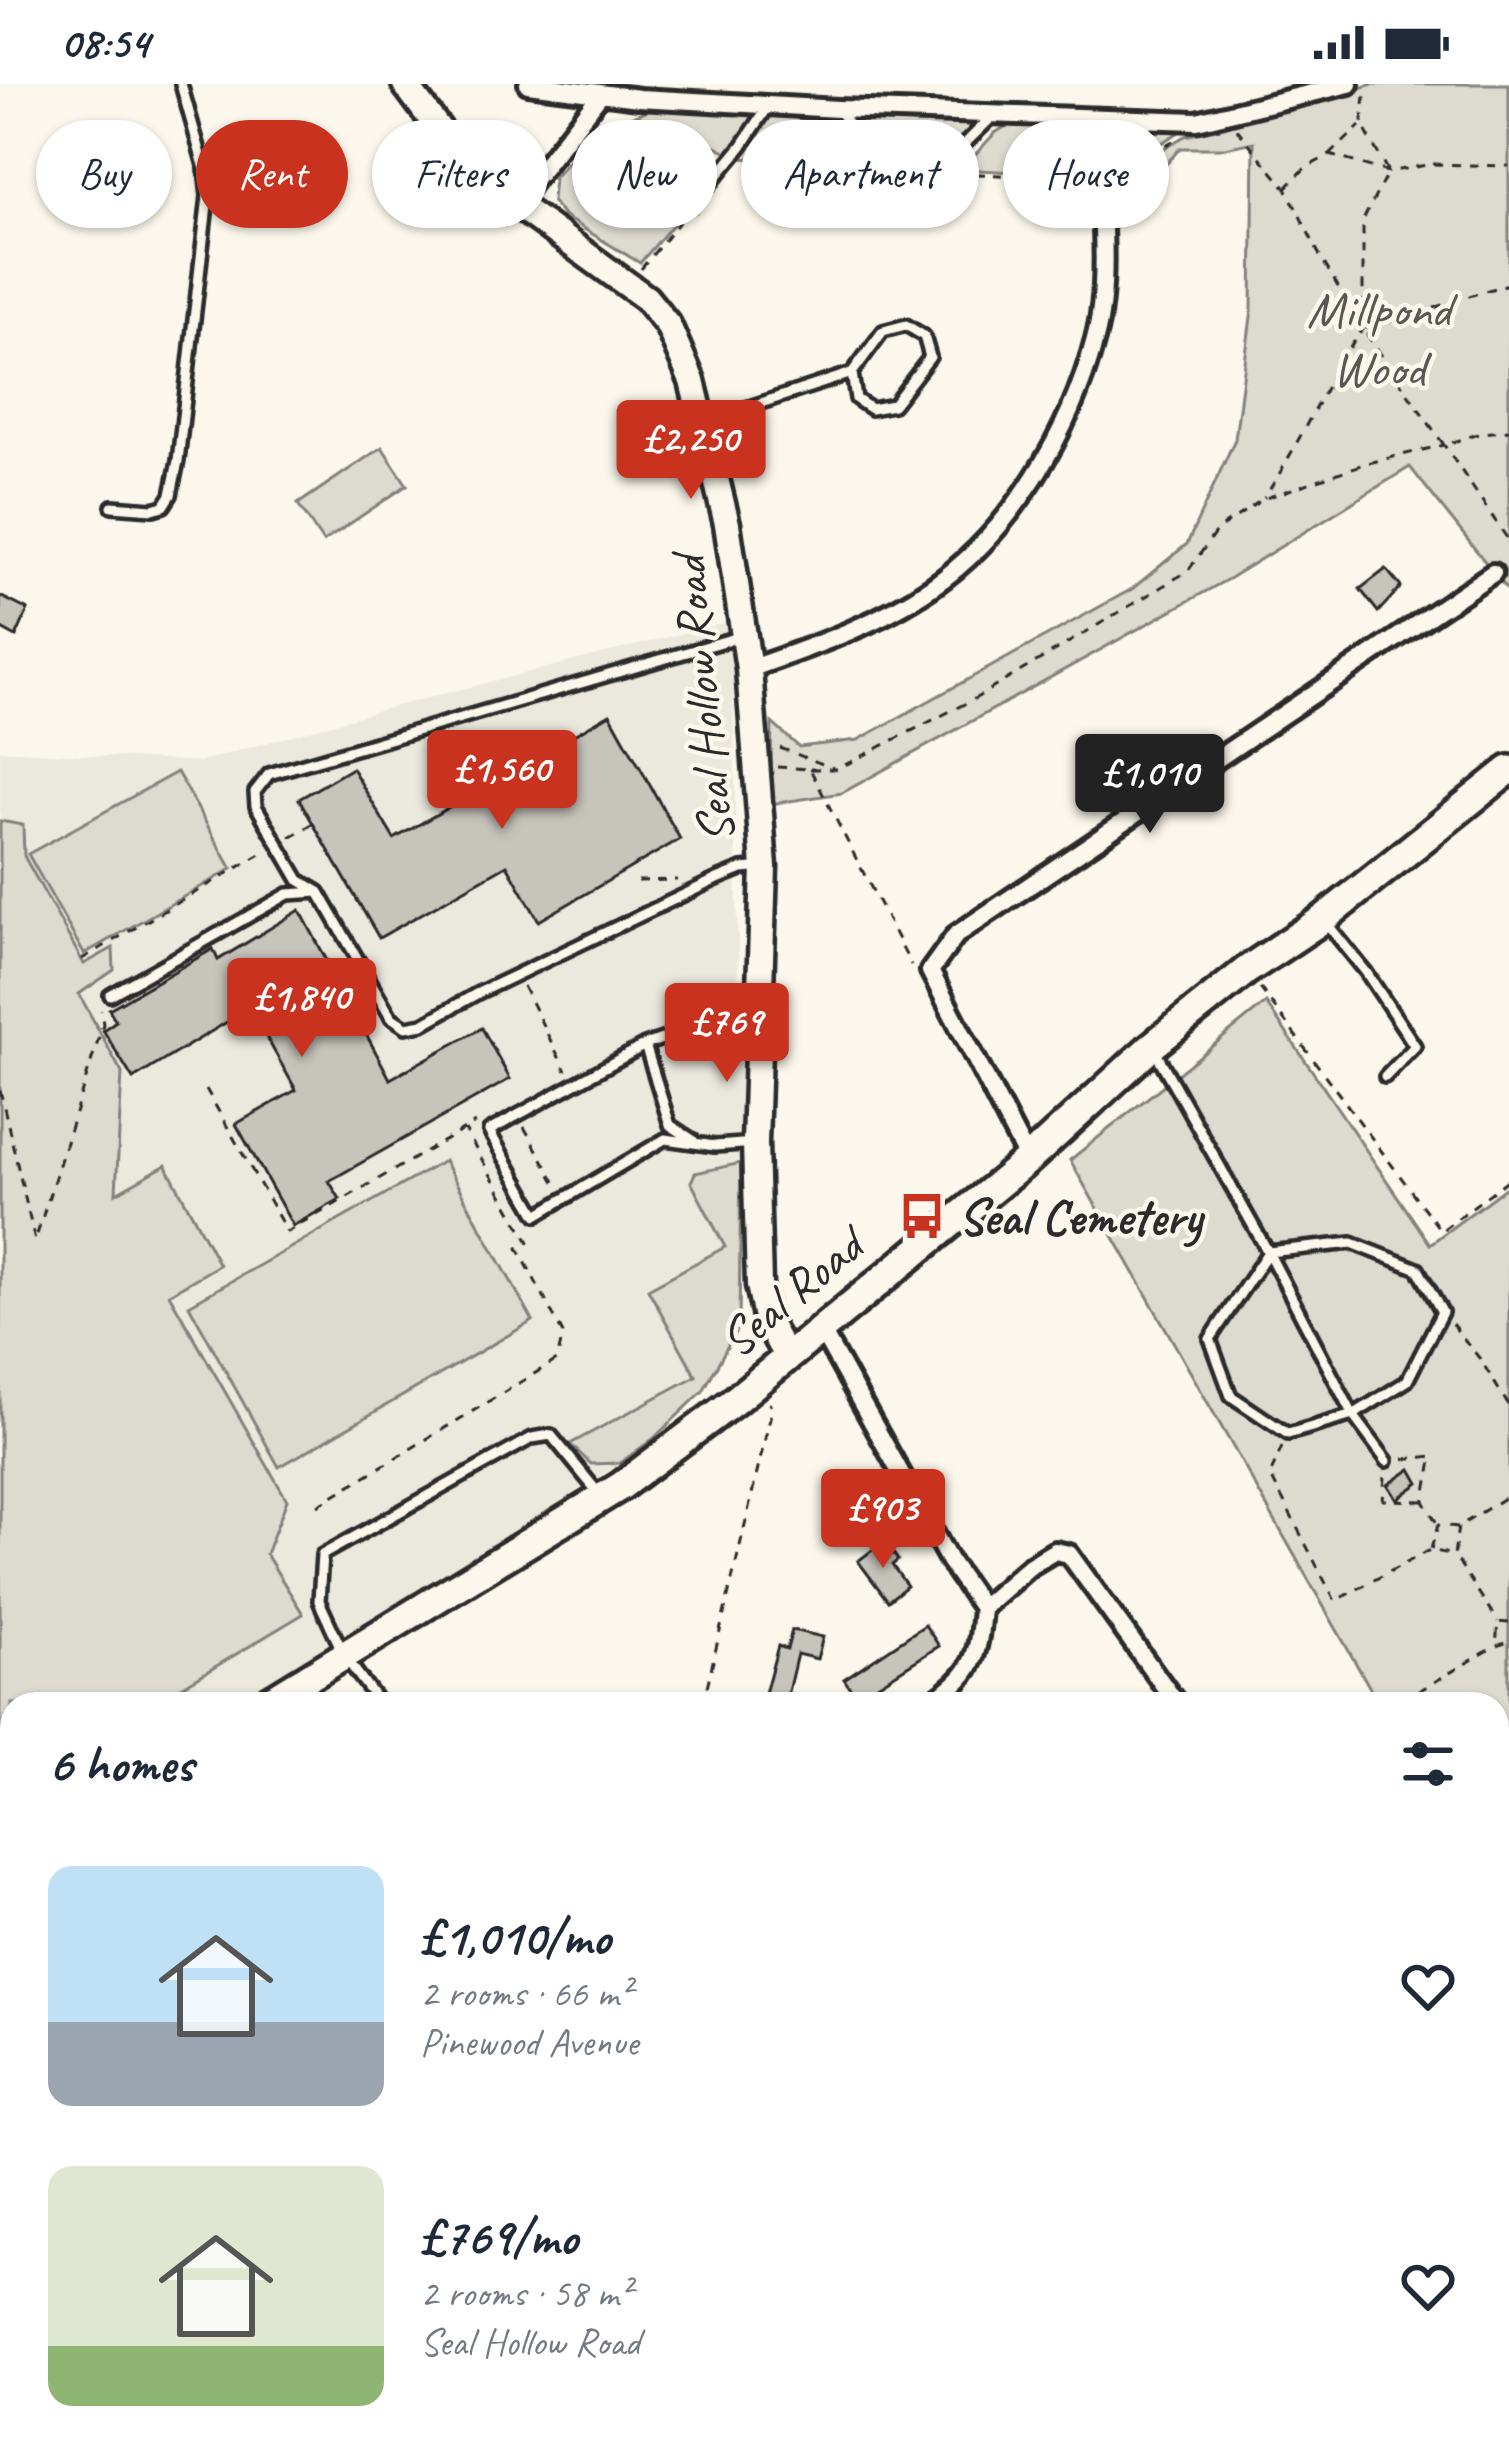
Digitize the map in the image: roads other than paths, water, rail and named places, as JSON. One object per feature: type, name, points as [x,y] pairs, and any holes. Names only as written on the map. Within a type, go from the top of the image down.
[{"type":"highway","name":"Seal Road","points":[[285,1692],[602,1498],[757,1381],[1028,1160],[1152,1046],[1246,970],[1323,919],[1509,770]]},
{"type":"main road","name":"Seal Hollow Road","points":[[405,84],[432,120]]},
{"type":"main road","name":"Seal Hollow Road","points":[[547,228],[629,284],[668,325],[686,363],[728,524],[749,669],[764,867],[755,1143],[758,1285],[767,1322],[786,1356]]},
{"type":"street","points":[[528,84],[838,110],[998,112],[1093,120]]},
{"type":"street","points":[[1169,121],[1225,116],[1349,84]]},
{"type":"street","points":[[548,161],[601,93]]},
{"type":"street","points":[[749,669],[832,640],[932,588],[984,544],[1034,477],[1068,412],[1096,336],[1101,228]]},
{"type":"street","points":[[1028,1160],[930,971],[956,935],[1493,573]]},
{"type":"street","points":[[820,1328],[950,1562],[982,1608],[979,1647],[972,1666],[946,1692]]},
{"type":"street","points":[[982,1608],[1042,1558],[1055,1551],[1070,1554],[1168,1692]]},
{"type":"lane","points":[[112,506],[164,506],[178,461],[208,196],[181,84]]},
{"type":"lane","points":[[717,176],[770,104]]},
{"type":"lane","points":[[838,110],[871,158],[945,163],[998,112]]},
{"type":"lane","points":[[703,422],[852,373],[884,331],[906,325],[924,336],[931,357],[893,405],[871,409],[856,398],[852,373]]},
{"type":"lane","points":[[744,636],[269,774],[255,792],[256,806],[299,880],[319,892],[391,1017],[406,1027],[423,1024],[715,880],[742,869],[764,867]]},
{"type":"lane","points":[[110,995],[288,894],[319,892]]},
{"type":"lane","points":[[1323,919],[1415,1046],[1385,1077]]},
{"type":"lane","points":[[755,1143],[715,1145],[665,1139],[537,1215],[489,1131],[645,1046],[679,1033],[760,1029]]},
{"type":"lane","points":[[645,1046],[670,1125],[698,1142]]},
{"type":"lane","points":[[1152,1046],[1354,1415],[1387,1461]]},
{"type":"lane","points":[[1352,1243],[1418,1269],[1442,1312],[1407,1381],[1354,1415],[1288,1433],[1231,1396],[1210,1339],[1268,1252],[1352,1243]]},
{"type":"lane","points":[[371,1692],[345,1657],[319,1601],[322,1555],[532,1438],[551,1435],[602,1498]]},
{"type":"place","name":"Seal Cemetery","points":[[922,1216]]},
{"type":"park label","name":"Millpond Wood","points":[[1379,337]]}]
